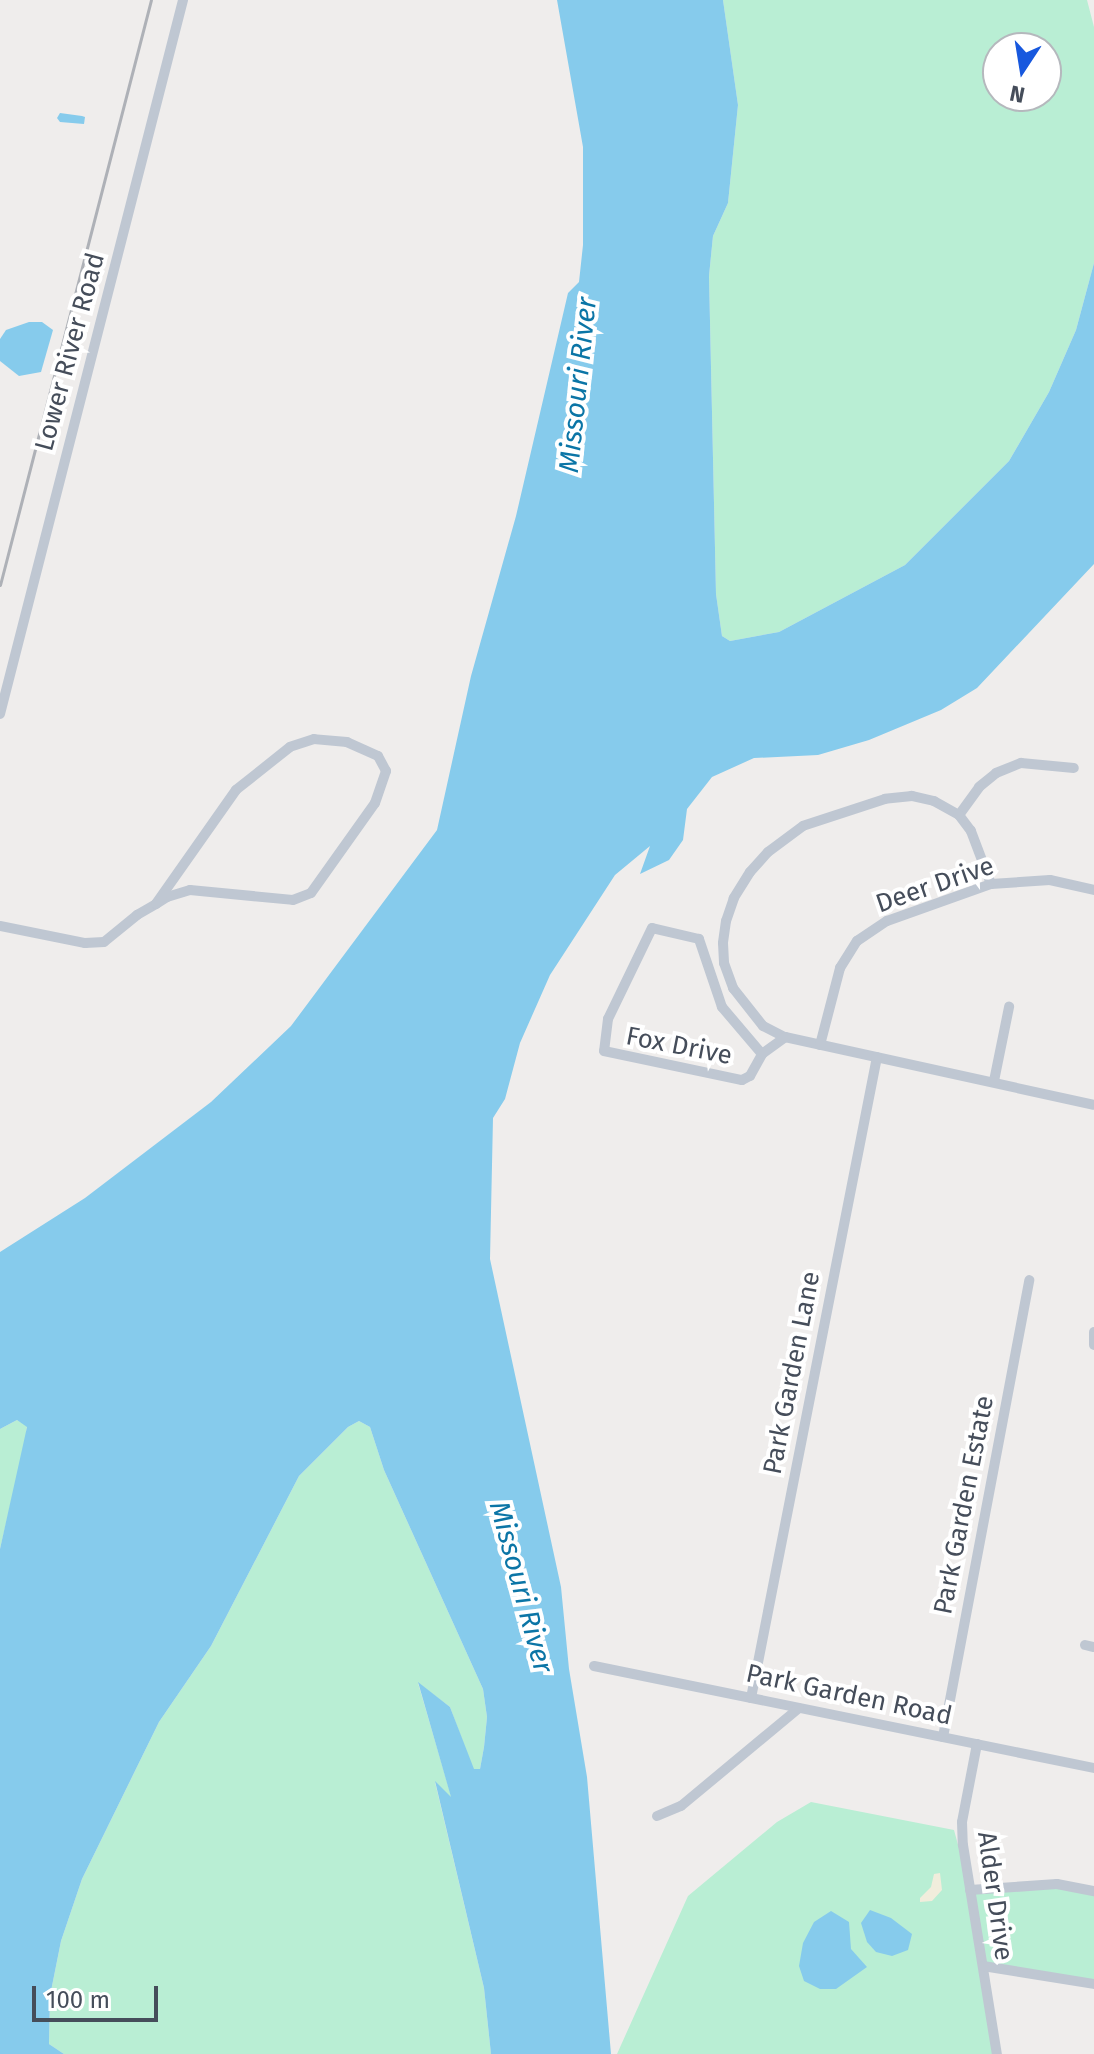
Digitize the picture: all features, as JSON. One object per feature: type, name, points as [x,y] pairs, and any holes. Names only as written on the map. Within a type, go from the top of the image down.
[{"type":"street","name":"Lower River Road","points":[[0,714],[183,0]]},
{"type":"street","points":[[0,926],[85,943],[104,942],[156,904],[190,890],[293,900],[311,893],[375,803],[386,771],[378,756],[347,742],[314,739],[290,747],[236,790],[156,904]]},
{"type":"street","points":[[991,884],[971,831],[959,815],[979,787],[996,773],[1021,763],[1074,768]]},
{"type":"street","name":"Fox Drive","points":[[959,815],[934,801],[912,796],[885,799],[803,826],[768,852],[750,872],[726,921],[724,963],[733,988],[763,1026],[785,1037],[1094,1105]]},
{"type":"street","name":"Deer Drive","points":[[820,1045],[840,968],[857,941],[887,921],[991,884],[1050,880],[1094,890]]},
{"type":"street","name":"Fox Drive","points":[[762,1054],[722,1007],[699,939],[652,928],[608,1019],[604,1051],[733,1081],[750,1076],[762,1054],[785,1037]]},
{"type":"street","points":[[994,1081],[1009,1007]]},
{"type":"street","name":"Park Garden Lane","points":[[751,1698],[877,1057]]},
{"type":"street","name":"Park Garden Estate","points":[[943,1737],[1029,1280]]},
{"type":"street","points":[[1094,1332],[1094,1345]]},
{"type":"street","name":"Park Garden Road","points":[[594,1666],[1094,1768]]},
{"type":"street","points":[[657,1816],[681,1806],[799,1708]]},
{"type":"street","name":"Alder Drive","points":[[977,1744],[962,1822],[997,2054]]},
{"type":"street","points":[[970,1890],[1057,1884],[1094,1891]]},
{"type":"street","points":[[983,1966],[1094,1984]]},
{"type":"green space","points":[[723,0],[1087,0],[1094,27],[1094,263],[1076,330],[1049,392],[1009,461],[905,565],[779,632],[730,641],[722,636],[716,594],[709,276],[713,236],[728,203],[738,105]]},
{"type":"green space","points":[[17,1420],[27,1426],[25,1443],[0,1549],[0,1429]]},
{"type":"green space","points":[[359,1421],[370,1427],[384,1470],[483,1689],[487,1717],[484,1747],[480,1769],[473,1769],[450,1707],[418,1683],[452,1799],[435,1782],[484,1988],[491,2054],[64,2054],[49,2044],[50,1996],[61,1941],[82,1879],[159,1722],[211,1646],[299,1476],[348,1427]]},
{"type":"green space","points":[[811,1802],[954,1830],[970,1889],[1011,1885],[1094,1891],[1094,1984],[983,1966],[997,2054],[617,2054],[688,1896],[777,1822]]},
{"type":"sand","points":[[940,1873],[942,1890],[932,1901],[920,1902],[931,1887],[934,1874]]},
{"type":"water","name":"Missouri River","points":[[557,0],[723,0],[738,105],[728,203],[713,236],[709,276],[716,594],[722,636],[730,641],[779,632],[905,565],[1009,461],[1049,392],[1076,330],[1094,263],[1094,564],[977,688],[941,710],[869,740],[818,755],[754,758],[712,777],[687,809],[683,840],[669,860],[640,874],[650,846],[615,875],[550,975],[520,1043],[505,1099],[493,1118],[490,1259],[561,1587],[569,1669],[587,1777],[611,2054],[491,2054],[484,1988],[435,1781],[451,1797],[418,1682],[450,1707],[474,1769],[480,1769],[484,1747],[487,1717],[483,1689],[384,1470],[370,1427],[359,1421],[348,1427],[299,1476],[211,1646],[159,1722],[82,1879],[61,1941],[50,1996],[49,2044],[64,2054],[0,2054],[0,1549],[27,1427],[17,1420],[0,1429],[0,1252],[85,1198],[211,1102],[291,1026],[437,830],[471,676],[516,516],[568,293],[579,282],[583,245],[583,147]]},
{"type":"water","points":[[60,113],[85,117],[84,124],[60,122],[57,118]]},
{"type":"water","points":[[29,322],[42,322],[53,330],[41,372],[19,376],[0,361],[0,339],[6,330]]},
{"type":"water","points":[[870,1910],[891,1918],[912,1934],[908,1950],[892,1956],[876,1952],[867,1942],[861,1923]]},
{"type":"water","points":[[831,1911],[849,1922],[851,1949],[867,1967],[836,1989],[820,1989],[804,1981],[799,1966],[803,1943],[814,1922]]},
{"type":"railway","points":[[0,585],[151,0]]}]
